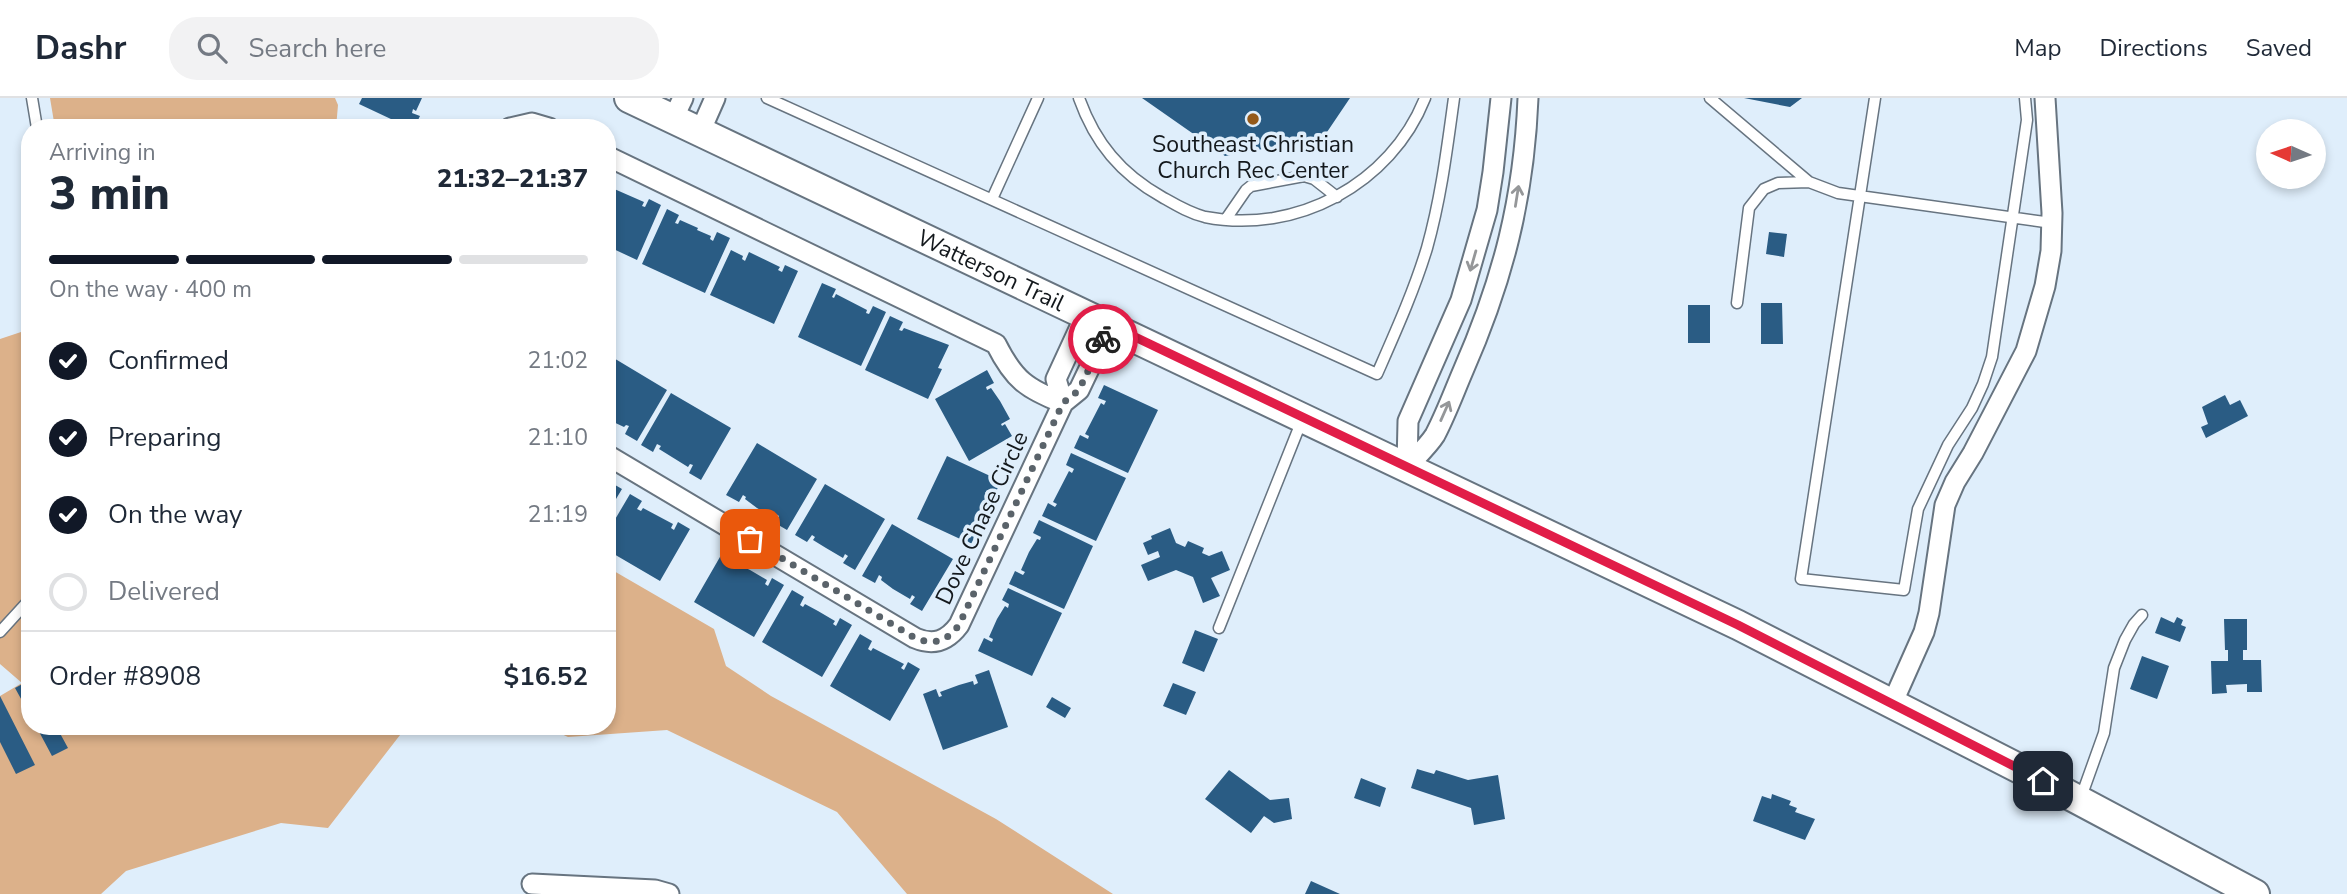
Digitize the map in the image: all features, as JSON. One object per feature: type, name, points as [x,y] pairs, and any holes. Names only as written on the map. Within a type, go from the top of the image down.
[{"type":"main road","name":"Watterson Trail","points":[[629,98],[678,108],[700,132],[1738,625],[2079,800],[2246,892]]},
{"type":"street","points":[[700,132],[715,98]]},
{"type":"street","points":[[1407,467],[1408,421],[1461,300],[1487,210],[1501,98]]},
{"type":"street","points":[[1407,467],[1434,437],[1477,339],[1499,278],[1511,235],[1523,159],[1528,98]]},
{"type":"street","points":[[1892,704],[1924,632],[1945,505],[2026,351],[2045,286],[2052,223],[2045,98]]},
{"type":"street","points":[[616,160],[996,344],[1011,372],[1024,385],[1063,403]]},
{"type":"street","name":"Dove Chase Circle","points":[[1063,403],[1056,379],[1098,320]]},
{"type":"street","name":"Dove Chase Circle","points":[[616,460],[915,638],[926,643],[939,642],[950,637],[959,625],[1063,403],[1079,390],[1098,320]]},
{"type":"street","points":[[532,884],[655,890],[669,894]]},
{"type":"lane","points":[[32,98],[36,119]]},
{"type":"lane","points":[[767,98],[1377,374],[1405,309],[1426,250],[1447,161],[1454,98]]},
{"type":"lane","points":[[992,199],[1038,98]]},
{"type":"lane","points":[[1079,98],[1086,119],[1109,155],[1138,183],[1183,209],[1205,216],[1258,220],[1289,215],[1326,203],[1373,173],[1398,146],[1419,114],[1425,98]]},
{"type":"lane","points":[[1710,98],[1809,182],[1838,193],[2052,223]]},
{"type":"lane","points":[[1875,98],[1801,579],[1904,590],[1918,509],[1948,445],[1972,408],[1992,357],[2027,120],[2025,98]]},
{"type":"lane","points":[[1226,219],[1245,190],[1251,186],[1304,176],[1314,179],[1338,197]]},
{"type":"lane","points":[[1737,303],[1749,208],[1765,189],[1778,183],[1809,182]]},
{"type":"lane","points":[[1219,628],[1303,417]]},
{"type":"lane","points":[[0,632],[21,609]]},
{"type":"lane","points":[[2079,800],[2105,733],[2114,668],[2125,640],[2143,615]]},
{"type":"shaded area","points":[[50,98],[335,98],[338,105],[337,119],[54,119]]},
{"type":"shaded area","points":[[21,332],[21,682],[0,664],[0,339]]},
{"type":"shaded area","points":[[616,572],[714,629],[726,666],[771,696],[996,819],[1113,894],[907,894],[837,812],[667,730],[616,734]]},
{"type":"shaded area","points":[[21,684],[21,735],[400,735],[328,828],[281,823],[126,871],[101,894],[0,894],[0,696]]},
{"type":"shaded area","points":[[564,735],[596,735],[568,737]]},
{"type":"building","points":[[362,98],[422,98],[416,111],[413,109],[412,113],[420,116],[418,119],[391,119],[359,104]]},
{"type":"building","name":"Southeast Christian Church Rec Center","points":[[1142,98],[1350,98],[1323,138],[1225,156]]},
{"type":"building","points":[[1744,98],[1802,98],[1790,107]]},
{"type":"building","points":[[616,190],[644,202],[642,206],[645,207],[649,199],[661,205],[637,260],[616,250]]},
{"type":"building","points":[[667,209],[679,215],[675,223],[678,224],[680,220],[698,228],[697,230],[711,236],[713,241],[717,232],[730,238],[705,293],[642,264]]},
{"type":"building","points":[[1769,232],[1787,234],[1784,257],[1766,254]]},
{"type":"building","points":[[731,250],[743,256],[745,261],[749,252],[780,267],[778,270],[782,272],[785,265],[798,271],[774,324],[710,295]]},
{"type":"building","points":[[822,283],[836,289],[832,297],[836,294],[867,310],[866,313],[869,314],[873,306],[886,312],[861,366],[798,337]]},
{"type":"building","points":[[1761,303],[1782,303],[1783,344],[1761,344]]},
{"type":"building","points":[[1688,305],[1710,305],[1710,343],[1688,343]]},
{"type":"building","points":[[890,316],[903,322],[899,330],[904,328],[949,345],[938,368],[942,369],[928,399],[865,370]]},
{"type":"building","points":[[616,359],[667,390],[637,441],[625,434],[629,426],[616,423]]},
{"type":"building","points":[[987,370],[994,383],[986,387],[987,390],[991,388],[1010,419],[1001,424],[1005,424],[1012,436],[969,461],[935,399]]},
{"type":"building","points":[[1104,385],[1158,410],[1128,473],[1074,448],[1080,435],[1088,439],[1089,436],[1085,434],[1101,403],[1104,405],[1106,401],[1098,398]]},
{"type":"building","points":[[671,393],[731,428],[701,480],[689,473],[693,465],[688,467],[659,449],[661,446],[657,444],[653,452],[641,445]]},
{"type":"building","points":[[2225,395],[2230,405],[2240,400],[2248,416],[2206,438],[2201,427],[2208,424],[2202,407]]},
{"type":"building","points":[[757,443],[817,479],[787,530],[775,523],[779,516],[776,514],[774,518],[743,495],[739,502],[726,495]]},
{"type":"building","points":[[1071,453],[1126,478],[1096,541],[1042,516],[1048,503],[1055,507],[1057,504],[1053,502],[1069,471],[1072,473],[1074,469],[1066,465]]},
{"type":"building","points":[[947,456],[1001,481],[995,494],[987,490],[985,493],[988,495],[975,527],[971,525],[969,528],[977,532],[971,544],[917,519]]},
{"type":"building","points":[[825,484],[885,519],[855,570],[843,563],[848,556],[845,554],[843,558],[813,540],[815,537],[812,535],[807,542],[795,535]]},
{"type":"building","points":[[616,486],[622,489],[616,499]]},
{"type":"building","points":[[630,494],[642,501],[637,509],[641,511],[643,508],[673,524],[671,528],[674,530],[678,522],[690,529],[660,581],[616,555],[616,518]]},
{"type":"building","points":[[1039,520],[1093,546],[1064,609],[1009,584],[1015,571],[1023,575],[1025,572],[1021,570],[1029,552],[1037,539],[1040,540],[1041,537],[1033,533]]},
{"type":"building","points":[[892,524],[953,559],[922,611],[910,604],[915,597],[912,595],[910,599],[893,589],[881,580],[879,575],[875,583],[862,576]]},
{"type":"building","points":[[1170,528],[1176,543],[1185,547],[1188,541],[1204,548],[1202,553],[1209,556],[1222,551],[1230,570],[1211,578],[1220,596],[1203,603],[1193,577],[1176,570],[1148,581],[1141,565],[1160,557],[1158,551],[1148,555],[1143,543],[1152,539],[1151,536]]},
{"type":"building","points":[[724,550],[736,557],[732,565],[735,567],[737,564],[750,570],[767,580],[765,584],[768,586],[772,578],[784,585],[754,637],[694,602]]},
{"type":"building","points":[[1008,588],[1062,613],[1032,676],[978,651],[984,638],[992,642],[993,639],[989,637],[997,619],[1005,606],[1008,608],[1009,604],[1002,600]]},
{"type":"building","points":[[792,590],[804,597],[800,605],[803,607],[805,604],[818,611],[835,621],[833,624],[836,626],[840,618],[852,625],[822,677],[762,642]]},
{"type":"building","points":[[2161,617],[2174,623],[2177,617],[2183,620],[2181,625],[2186,627],[2180,642],[2155,633]]},
{"type":"building","points":[[2224,619],[2247,619],[2247,650],[2243,650],[2243,660],[2261,660],[2262,692],[2247,692],[2247,684],[2226,685],[2227,693],[2212,694],[2211,661],[2228,661]]},
{"type":"building","points":[[1195,630],[1218,639],[1204,672],[1182,663]]},
{"type":"building","points":[[860,634],[872,641],[868,649],[871,651],[873,648],[904,664],[901,668],[904,670],[908,662],[920,669],[890,721],[830,686]]},
{"type":"building","points":[[2142,656],[2169,666],[2157,699],[2130,689]]},
{"type":"building","points":[[989,670],[1008,727],[943,750],[923,694],[936,689],[939,697],[942,696],[940,692],[959,685],[973,681],[974,685],[978,683],[975,675]]},
{"type":"building","points":[[1173,683],[1196,692],[1186,715],[1163,706]]},
{"type":"building","points":[[21,685],[21,699],[15,688]]},
{"type":"building","points":[[0,696],[35,765],[16,774],[0,742]]},
{"type":"building","points":[[1052,697],[1071,708],[1065,718],[1046,707]]},
{"type":"building","points":[[41,735],[61,735],[68,748],[52,756]]},
{"type":"building","points":[[1417,769],[1434,774],[1436,770],[1468,780],[1498,775],[1505,819],[1474,825],[1471,808],[1411,788]]},
{"type":"building","points":[[1229,770],[1270,800],[1289,798],[1292,819],[1274,823],[1264,816],[1251,833],[1205,799]]},
{"type":"building","points":[[1361,778],[1386,788],[1380,807],[1354,798]]},
{"type":"building","points":[[1772,794],[1791,801],[1789,805],[1797,808],[1795,812],[1815,819],[1805,840],[1753,821],[1762,796],[1771,799]]},
{"type":"building","points":[[1311,881],[1340,894],[1305,894]]},
{"type":"way so far","points":[[750,539],[915,638],[926,643],[939,642],[950,637],[959,625],[1063,403],[1079,390],[1103,339]]},
{"type":"place","name":"Southeast Christian Church Rec Center","points":[[1253,119]]},
{"type":"route","points":[[1103,339],[1110,325],[1738,625],[2043,781]]}]
